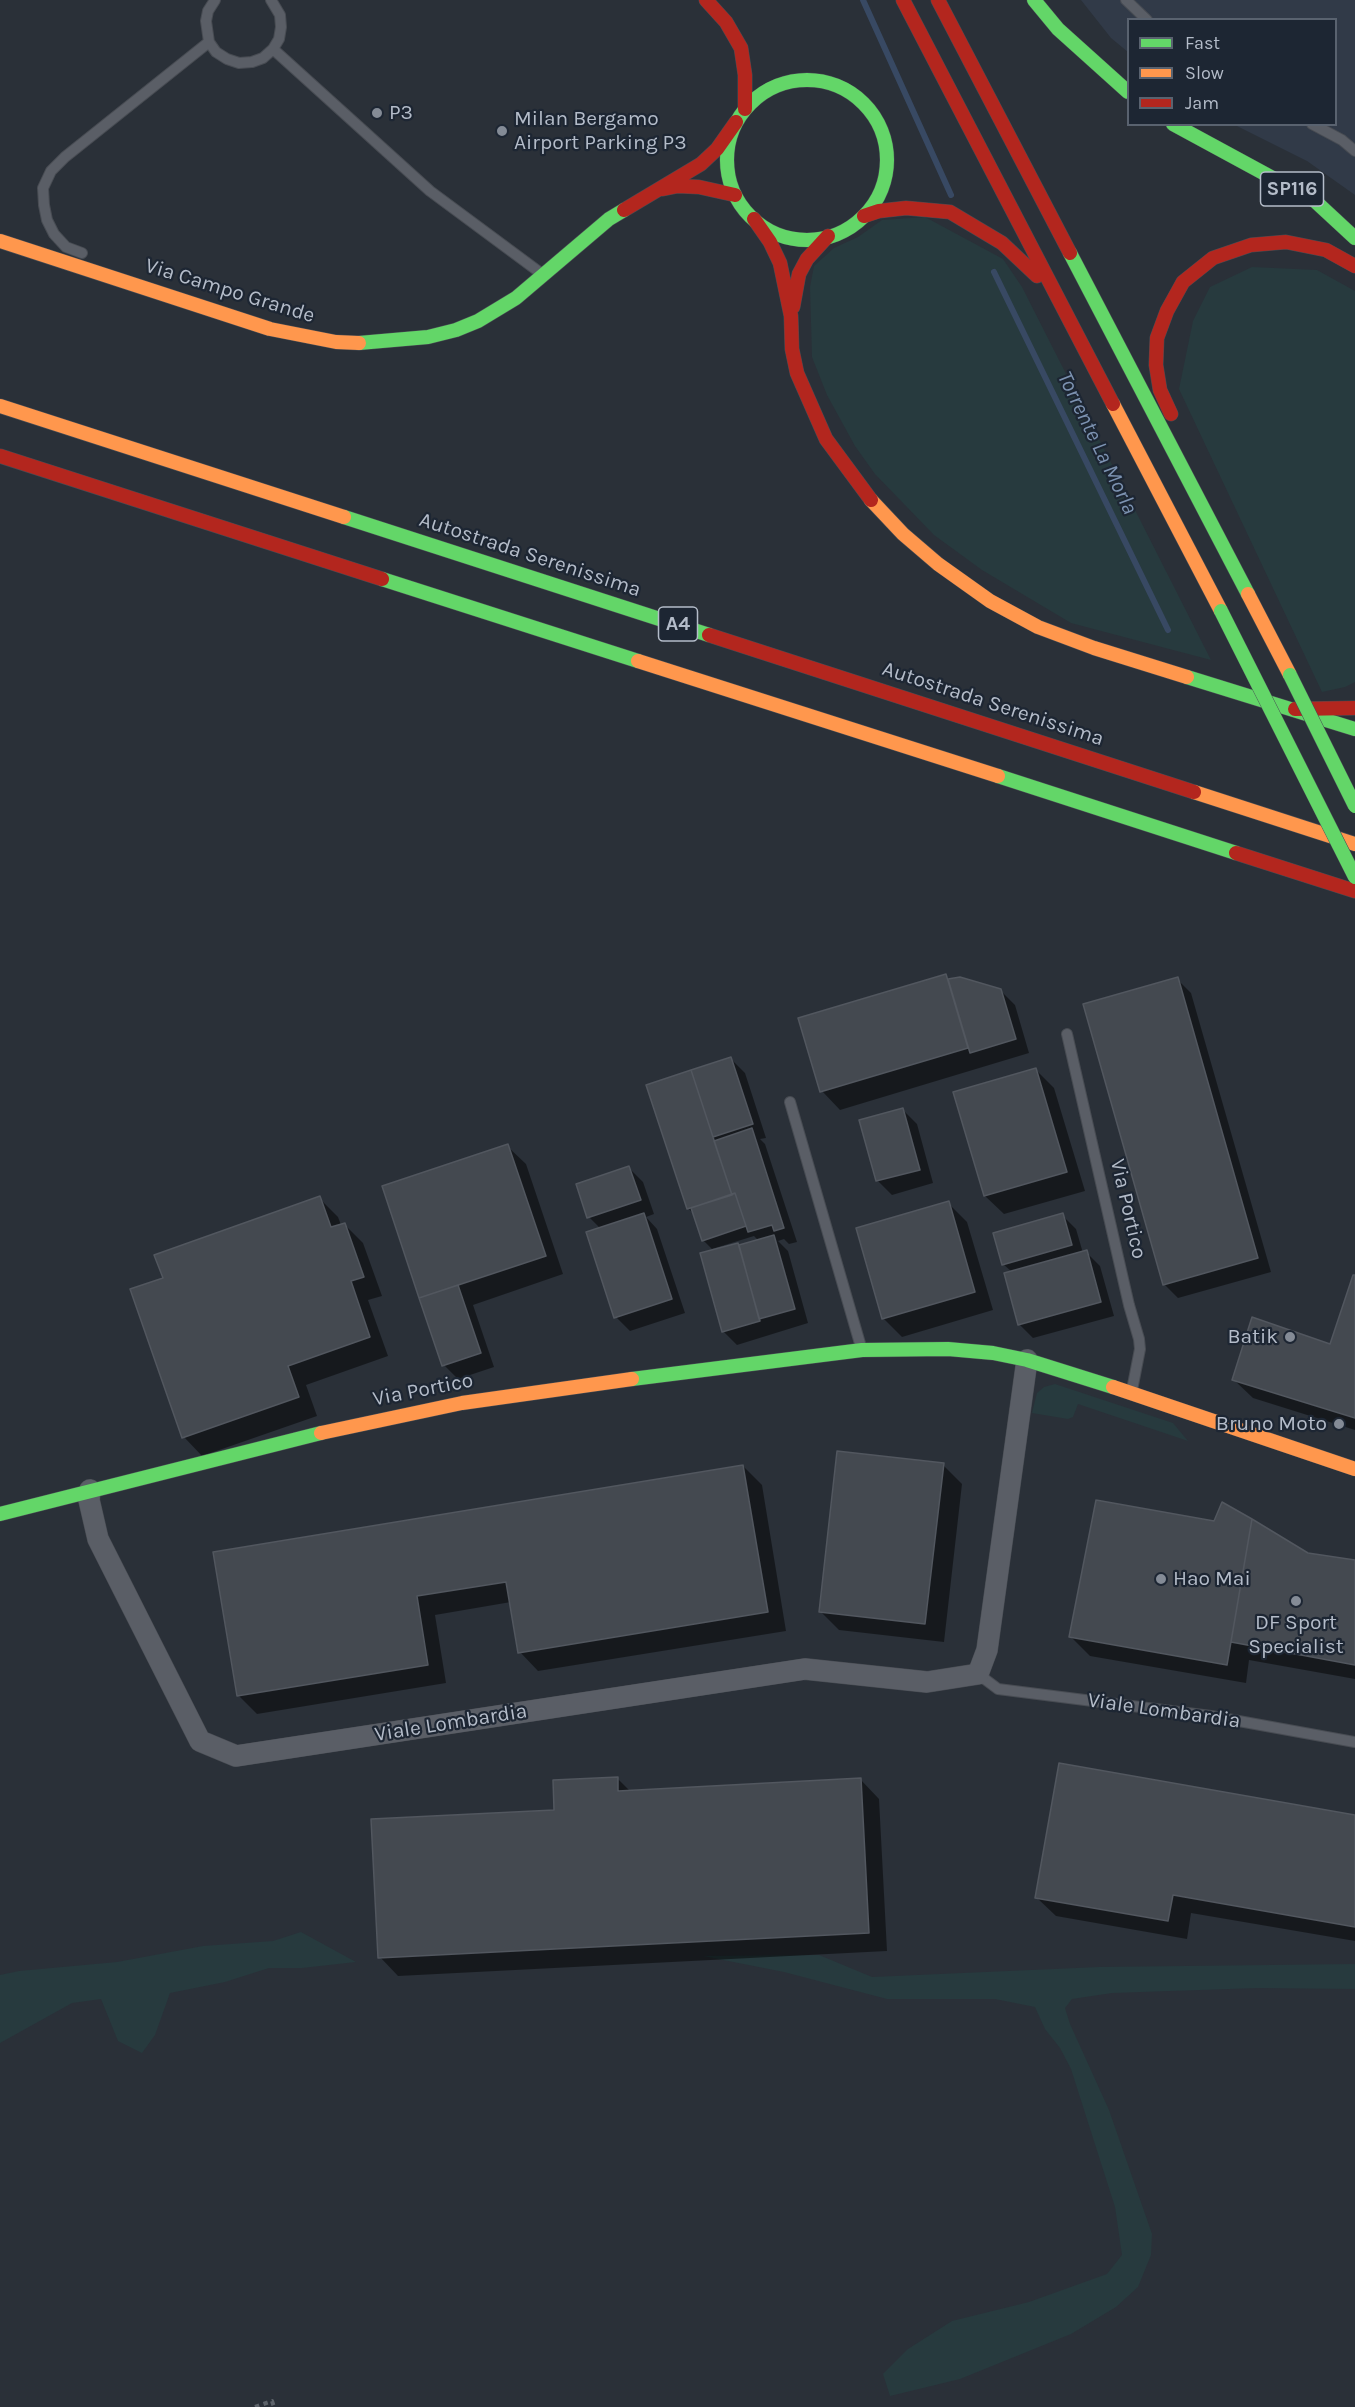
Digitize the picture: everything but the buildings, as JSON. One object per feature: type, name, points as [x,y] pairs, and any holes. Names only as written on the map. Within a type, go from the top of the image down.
[{"type":"main road","points":[[706,0],[726,22],[741,48],[745,75],[745,109]]},
{"type":"main road","points":[[903,0],[1221,611],[1355,877]]},
{"type":"main road","points":[[938,0],[1290,675],[1355,806]]},
{"type":"main road","points":[[1034,0],[1058,29],[1127,92]]},
{"type":"main road","points":[[754,219],[770,230],[789,237],[809,239],[828,237],[847,229],[864,216],[880,192],[886,174],[887,155],[880,127],[864,104],[849,92],[832,84],[813,80],[794,81],[776,86],[759,96],[745,109],[736,122],[731,136],[727,166],[735,195],[770,242],[780,263],[791,316],[792,348],[797,373],[826,439],[871,500],[903,534],[938,564],[990,601],[1038,627],[1094,648],[1355,729]]},
{"type":"main road","name":"Via Campo Grande","points":[[0,241],[270,329],[336,342],[368,343],[418,338],[456,330],[478,321],[516,298],[609,219],[660,190],[709,157],[736,122]]},
{"type":"main road","name":"SP116","points":[[1177,126],[1315,201],[1355,238]]},
{"type":"main road","name":"Via Campo Grande","points":[[660,190],[678,186],[699,187],[735,195]]},
{"type":"main road","points":[[864,216],[879,211],[906,208],[950,212],[1002,243],[1055,294]]},
{"type":"main road","points":[[791,316],[799,274],[813,252],[828,237]]},
{"type":"main road","points":[[1208,520],[1198,479],[1161,390],[1156,365],[1157,338],[1183,282],[1214,258],[1251,245],[1286,242],[1326,250],[1355,266]]},
{"type":"main road","name":"Autostrada Serenissima","points":[[0,406],[1355,844]]},
{"type":"main road","name":"A4","points":[[0,456],[1355,891]]},
{"type":"main road","points":[[1295,709],[1355,708]]},
{"type":"main road","name":"Via Portico","points":[[0,1514],[372,1421],[462,1403],[712,1367],[862,1350],[948,1349],[993,1353],[1027,1360],[1355,1469]]},
{"type":"street","points":[[978,1674],[987,1650],[1027,1360]]},
{"type":"street","name":"Viale Lombardia","points":[[90,1490],[89,1500],[98,1539],[200,1741],[236,1756],[804,1669],[927,1682],[978,1674]]},
{"type":"lane","points":[[215,0],[206,21],[209,42],[221,56],[239,63],[263,58],[273,49],[279,39],[280,15],[271,0]]},
{"type":"lane","points":[[1125,0],[1145,18]]},
{"type":"lane","points":[[98,258],[66,246],[54,234],[47,220],[43,188],[51,171],[65,157],[209,42]]},
{"type":"lane","points":[[273,49],[429,191],[544,276]]},
{"type":"lane","points":[[1315,126],[1342,140],[1355,151]]},
{"type":"lane","points":[[164,282],[186,290],[211,309]]},
{"type":"lane","name":"Via Portico","points":[[1067,1034],[1128,1305],[1139,1339],[1140,1349],[1131,1394]]},
{"type":"lane","points":[[790,1102],[862,1350]]},
{"type":"lane","name":"Viale Lombardia","points":[[978,1674],[998,1689],[1211,1716],[1355,1742]]},
{"type":"path","points":[[255,2407],[272,2401],[274,2407]]},
{"type":"shaded area","points":[[1081,0],[1355,0],[1355,195],[1307,161],[1237,126],[1337,126],[1337,18],[1127,18],[1127,51],[1111,38]]},
{"type":"green space","points":[[925,217],[1003,259],[1022,287],[1211,660],[1071,623],[982,570],[934,535],[875,474],[855,446],[827,395],[812,357],[810,287],[814,266],[834,248],[858,237],[882,220]]},
{"type":"green space","points":[[1252,267],[1317,270],[1355,291],[1355,682],[1345,687],[1322,692],[1179,389],[1193,321],[1210,287]]},
{"type":"green space","points":[[1055,1384],[1173,1423],[1188,1441],[1078,1404],[1073,1417],[1068,1419],[1032,1413],[1037,1393],[1044,1387]]},
{"type":"green space","points":[[301,1932],[356,1962],[302,1968],[269,1968],[225,1982],[170,1993],[155,2035],[142,2053],[118,2041],[101,1999],[72,2003],[0,2043],[0,1975],[19,1971],[117,1962],[203,1946],[273,1941]]},
{"type":"green space","points":[[819,1955],[872,1977],[1099,1967],[1355,1964],[1355,1989],[1258,1988],[1112,1993],[1072,1999],[1065,2008],[1070,2024],[1109,2110],[1152,2234],[1151,2255],[1138,2287],[1116,2307],[1071,2334],[960,2379],[890,2396],[883,2374],[908,2349],[952,2321],[1029,2302],[1107,2274],[1122,2255],[1115,2207],[1071,2069],[1060,2048],[1045,2029],[1035,2007],[995,1999],[887,1999],[784,1972],[703,1956]]},
{"type":"waterway","name":"Torrente La Morla","points":[[863,0],[951,195]]},
{"type":"waterway","name":"Torrente La Morla","points":[[994,272],[1168,630]]},
{"type":"traffic: fast","points":[[1034,0],[1058,29],[1127,91]]},
{"type":"traffic: fast","points":[[807,80],[837,86],[863,104],[881,130],[887,160],[881,190],[863,216],[837,234],[807,240],[777,234],[751,216],[733,190],[727,160],[733,130],[751,104],[777,86],[807,80]]},
{"type":"traffic: fast","points":[[1177,126],[1315,201],[1355,238]]},
{"type":"traffic: fast","points":[[359,343],[428,337],[456,330],[478,321],[516,298],[609,219],[624,210]]},
{"type":"traffic: fast","points":[[1070,253],[1248,594]]},
{"type":"traffic: fast","points":[[344,517],[709,635]]},
{"type":"traffic: fast","points":[[382,579],[638,661]]},
{"type":"traffic: fast","points":[[1221,611],[1355,877]]},
{"type":"traffic: fast","points":[[1290,675],[1355,806]]},
{"type":"traffic: fast","points":[[1187,677],[1355,729]]},
{"type":"traffic: fast","points":[[998,776],[1236,853]]},
{"type":"traffic: fast","points":[[632,1379],[862,1350],[948,1349],[993,1353],[1027,1360],[1113,1387]]},
{"type":"traffic: fast","points":[[0,1514],[321,1433]]},
{"type":"traffic: slow","points":[[0,241],[270,329],[336,342],[359,343]]},
{"type":"traffic: slow","points":[[1113,404],[1221,611]]},
{"type":"traffic: slow","points":[[0,406],[344,517]]},
{"type":"traffic: slow","points":[[871,500],[903,534],[938,564],[990,601],[1038,627],[1094,648],[1187,677]]},
{"type":"traffic: slow","points":[[1248,594],[1290,675]]},
{"type":"traffic: slow","points":[[638,661],[998,776]]},
{"type":"traffic: slow","points":[[1194,792],[1355,844]]},
{"type":"traffic: slow","points":[[321,1433],[462,1403],[632,1379]]},
{"type":"traffic: slow","points":[[1113,1387],[1355,1469]]},
{"type":"traffic: jam","points":[[706,0],[726,22],[741,48],[745,75],[745,109]]},
{"type":"traffic: jam","points":[[903,0],[1113,404]]},
{"type":"traffic: jam","points":[[938,0],[1070,253]]},
{"type":"traffic: jam","points":[[624,210],[701,164],[717,149],[736,122]]},
{"type":"traffic: jam","points":[[663,189],[678,186],[699,187],[735,195]]},
{"type":"traffic: jam","points":[[864,216],[879,211],[906,208],[950,212],[1002,243],[1037,276]]},
{"type":"traffic: jam","points":[[754,219],[770,242],[780,263],[791,316],[792,349],[797,373],[826,439],[871,500]]},
{"type":"traffic: jam","points":[[793,307],[799,274],[807,259],[828,236]]},
{"type":"traffic: jam","points":[[1171,414],[1160,390],[1156,365],[1157,338],[1167,311],[1183,282],[1213,258],[1251,245],[1286,242],[1326,250],[1355,266]]},
{"type":"traffic: jam","points":[[0,456],[382,579]]},
{"type":"traffic: jam","points":[[709,635],[1194,792]]},
{"type":"traffic: jam","points":[[1295,709],[1355,708]]},
{"type":"traffic: jam","points":[[1236,853],[1355,891]]},
{"type":"place","name":"P3","points":[[377,113]]},
{"type":"place","name":"Milan Bergamo Airport Parking P3","points":[[502,131]]},
{"type":"place","name":"Batik","points":[[1290,1337]]},
{"type":"place","name":"Bruno Moto","points":[[1339,1424]]},
{"type":"place","name":"Hao Mai","points":[[1161,1579]]},
{"type":"place","name":"DF Sport Specialist","points":[[1296,1601]]}]
